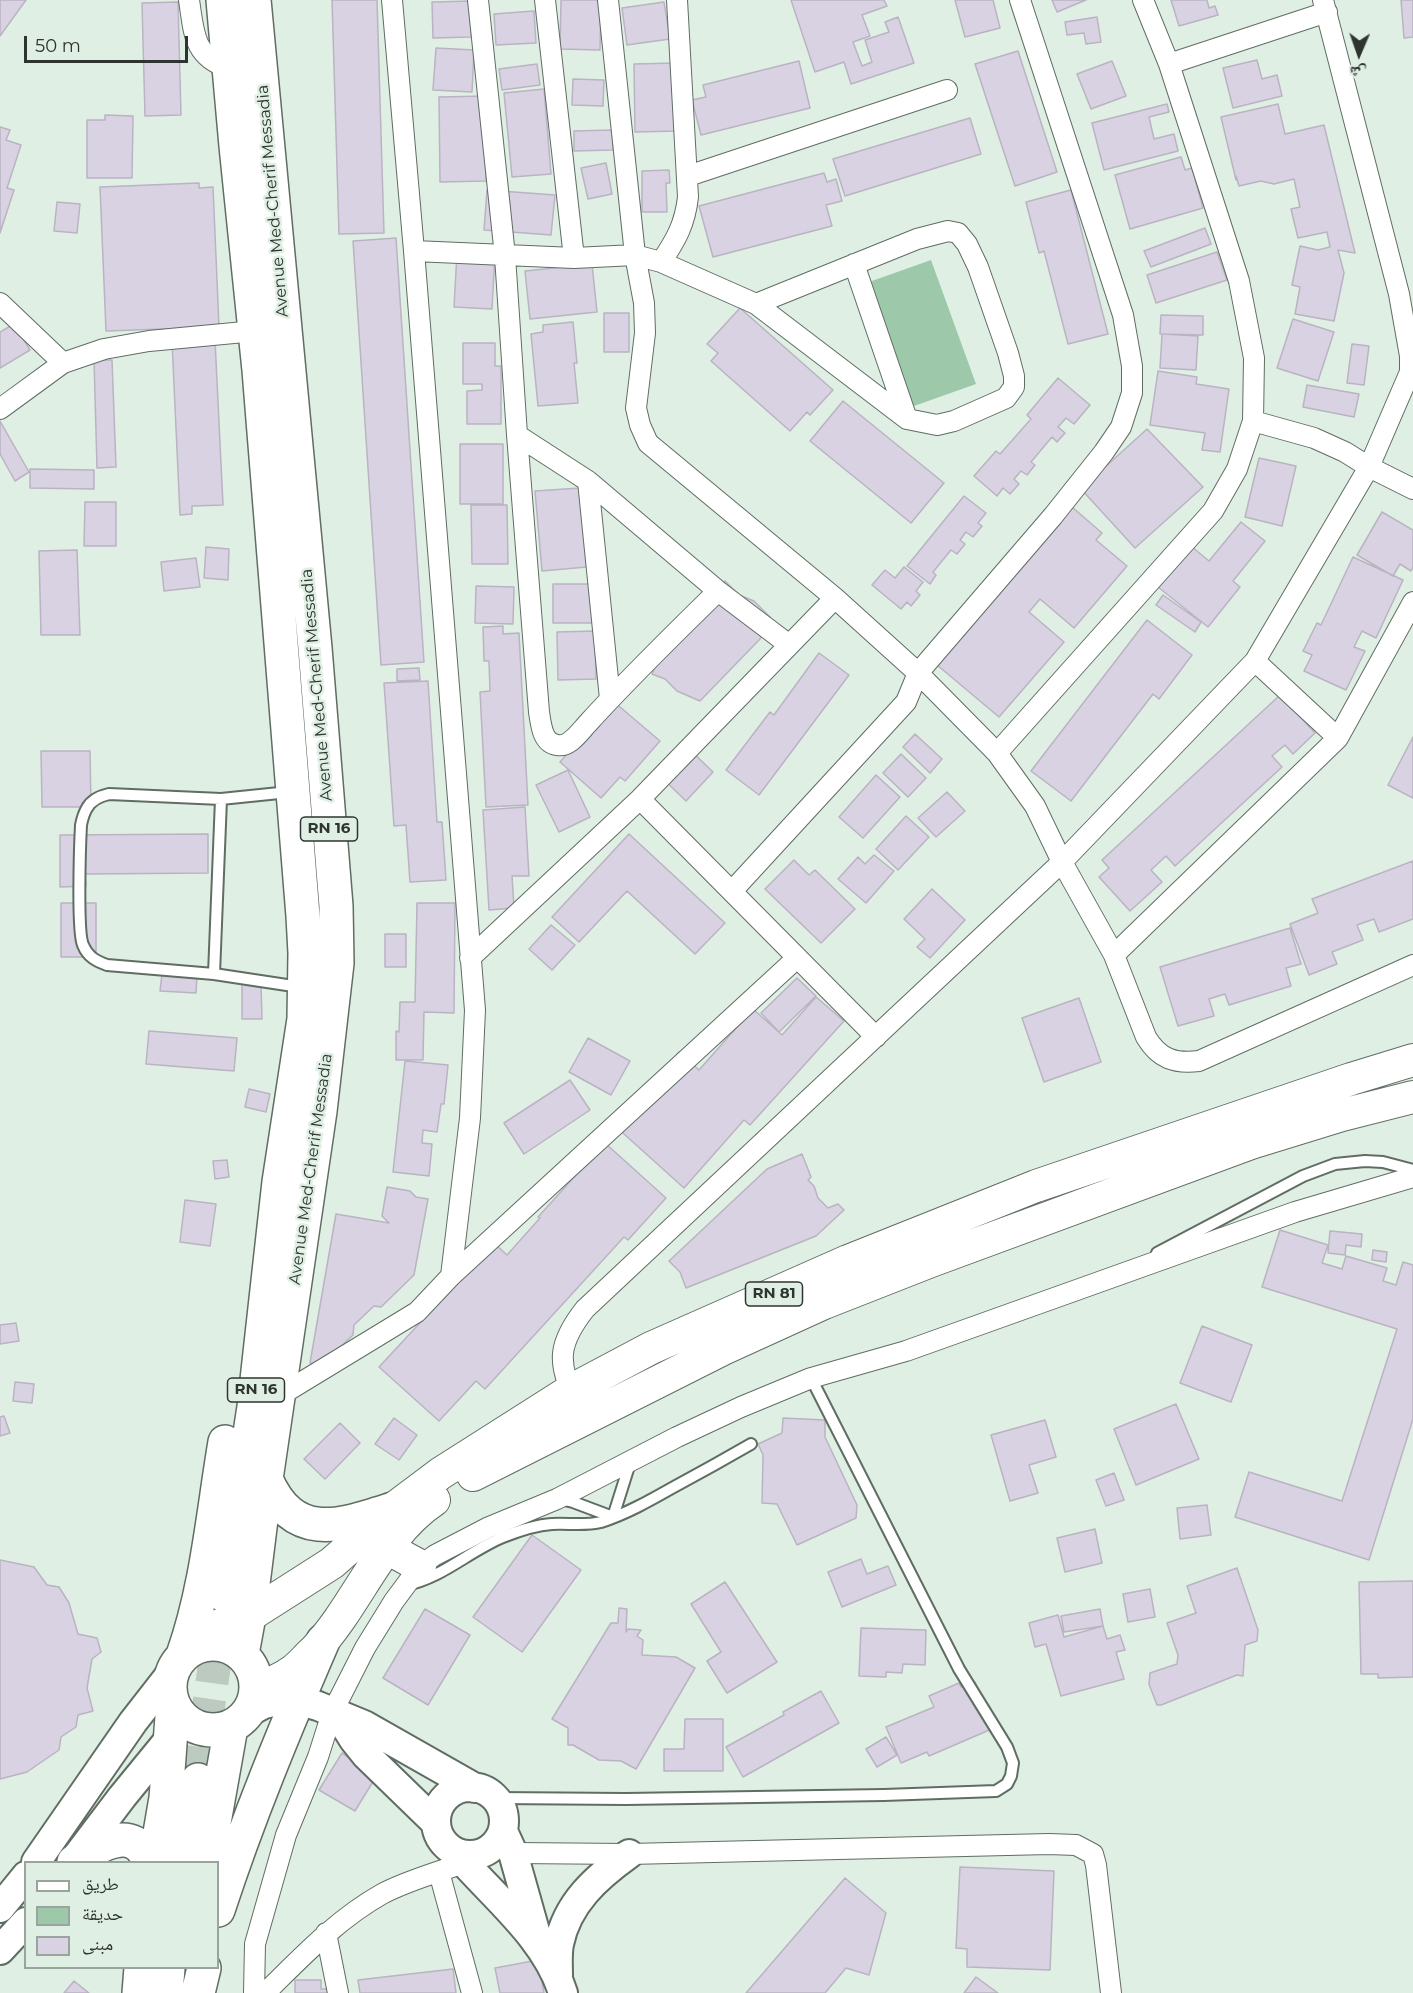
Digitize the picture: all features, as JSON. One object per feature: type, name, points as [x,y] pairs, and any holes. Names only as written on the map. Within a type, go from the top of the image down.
[{"type":"highway","name":"Avenue Med-Cherif Messadia","points":[[223,0],[255,332],[303,916],[304,1019],[279,1182]]},
{"type":"highway","name":"Avenue Med-Cherif Messadia","points":[[242,1654],[320,1111],[337,963],[336,906],[315,648],[254,0]]},
{"type":"highway","name":"RN 16","points":[[225,1596],[254,1407],[279,1182]]},
{"type":"highway","points":[[155,1861],[166,1798],[179,1687],[205,1568],[253,1277],[279,1182]]},
{"type":"highway","points":[[267,1479],[274,1496],[285,1510],[303,1520],[319,1525],[354,1522],[393,1509]]},
{"type":"highway","points":[[219,1907],[231,1868],[297,1700],[323,1641]]},
{"type":"highway","points":[[179,1687],[202,1645],[223,1645],[242,1654],[250,1664],[255,1676],[208,1861]]},
{"type":"highway","points":[[179,1687],[200,1728],[216,1730],[246,1709]]},
{"type":"highway","points":[[182,1861],[198,1780]]},
{"type":"highway","points":[[77,1861],[94,1849],[116,1840],[134,1843],[142,1849],[148,1861]]},
{"type":"highway","points":[[139,1993],[141,1969]]},
{"type":"highway","points":[[166,1993],[168,1969]]},
{"type":"highway","points":[[192,1993],[194,1969]]},
{"type":"highway","points":[[198,1993],[204,1969]]},
{"type":"main road","name":"RN 81","points":[[246,1709],[278,1681],[296,1669],[323,1641],[374,1565],[426,1505],[577,1404],[651,1348],[848,1261],[1025,1191],[1351,1079],[1413,1060]]},
{"type":"main road","name":"RN 81","points":[[179,1687],[249,1616],[332,1563],[393,1509],[441,1473],[577,1404],[723,1349],[931,1260],[1251,1143],[1342,1115],[1413,1097]]},
{"type":"main road","points":[[387,1548],[413,1576]]},
{"type":"street","points":[[189,0],[196,42],[209,59],[229,68]]},
{"type":"street","points":[[392,0],[475,1010],[470,1118],[451,1276]]},
{"type":"street","points":[[478,0],[505,256],[536,687],[539,712],[545,736],[549,742],[558,746],[565,745],[574,739],[610,699],[718,591]]},
{"type":"street","points":[[545,0],[574,258]]},
{"type":"street","points":[[609,0],[635,255],[644,303],[645,333],[636,408],[648,443],[835,598],[918,673],[997,753],[1035,807],[1062,862],[1114,955],[1146,1037],[1152,1046],[1166,1058],[1181,1063],[1199,1061],[1413,965]]},
{"type":"street","points":[[661,262],[676,240],[686,216],[688,176],[676,0]]},
{"type":"street","points":[[733,890],[906,702],[918,673],[1053,516],[1104,452],[1121,427],[1132,393],[1132,366],[1123,315],[1020,0]]},
{"type":"street","points":[[997,753],[1213,511],[1237,469],[1253,421],[1254,358],[1239,281],[1169,64],[1143,0]]},
{"type":"street","points":[[577,1404],[564,1376],[562,1358],[564,1342],[572,1326],[585,1309],[1062,862],[1255,661],[1369,467],[1410,372],[1410,356],[1399,294],[1325,6],[1169,64]]},
{"type":"street","points":[[688,176],[947,90]]},
{"type":"street","points":[[414,251],[574,258],[635,255],[661,262],[756,304],[907,419],[937,425],[954,422],[1006,399],[1014,387],[1014,376],[1008,353],[978,267],[967,244],[958,233],[948,231],[917,238],[756,304]]},
{"type":"street","points":[[854,264],[907,419]]},
{"type":"street","points":[[0,303],[63,363]]},
{"type":"street","points":[[0,409],[63,363],[104,349],[149,341],[255,332]]},
{"type":"street","points":[[1253,421],[1314,438],[1413,489]]},
{"type":"street","points":[[517,435],[588,481],[718,591],[788,644]]},
{"type":"street","points":[[588,481],[610,699]]},
{"type":"street","points":[[470,958],[640,798],[835,598]]},
{"type":"street","points":[[1114,955],[1338,738],[1413,602]]},
{"type":"street","points":[[1255,661],[1338,738]]},
{"type":"street","points":[[640,798],[876,1037]]},
{"type":"street","points":[[279,1396],[417,1312],[451,1276],[797,958]]},
{"type":"street","points":[[254,1993],[255,1944],[286,1835],[335,1714],[365,1648],[394,1601],[413,1576],[435,1555],[457,1542],[557,1499],[741,1407],[811,1378],[906,1351],[1295,1212],[1413,1177]]},
{"type":"street","points":[[37,1861],[133,1722],[179,1687]]},
{"type":"street","points":[[75,1861],[122,1797],[179,1687]]},
{"type":"street","points":[[246,1709],[273,1701],[297,1700],[364,1725],[485,1793],[502,1808],[508,1842],[539,1944],[560,1985]]},
{"type":"street","points":[[335,1714],[366,1755],[436,1823]]},
{"type":"street","points":[[472,1993],[453,1862],[436,1823],[437,1811],[452,1793],[463,1788],[485,1793]]},
{"type":"street","points":[[265,1993],[326,1933],[353,1912],[384,1893],[464,1855],[484,1853],[499,1840],[629,1854],[1076,1845],[1094,1854],[1111,1993]]},
{"type":"street","points":[[560,1985],[559,1945],[566,1921],[582,1895],[601,1874],[629,1854]]},
{"type":"street","points":[[453,1862],[539,1944]]},
{"type":"street","points":[[0,1908],[24,1878]]},
{"type":"street","points":[[0,1950],[24,1924]]},
{"type":"street","points":[[326,1933],[338,1993]]},
{"type":"lane","points":[[292,792],[221,799],[110,794],[99,796],[87,808],[81,824],[80,934],[83,946],[94,960],[107,965],[214,974],[305,988]]},
{"type":"lane","points":[[214,974],[221,799]]},
{"type":"lane","points":[[1108,1279],[1303,1176],[1335,1164],[1383,1162],[1413,1170]]},
{"type":"lane","points":[[485,1793],[627,1799],[971,1793],[996,1791],[1007,1784],[1013,1763],[1006,1748],[959,1669],[811,1378]]},
{"type":"lane","points":[[413,1576],[422,1582],[478,1549],[530,1528],[548,1524],[586,1525],[613,1517],[654,1498],[751,1444]]},
{"type":"lane","points":[[613,1517],[630,1462]]},
{"type":"lane","points":[[557,1499],[573,1502],[613,1517]]},
{"type":"green space","points":[[931,260],[976,384],[900,411],[855,287]]},
{"type":"building","points":[[0,0],[26,0],[0,36]]},
{"type":"building","points":[[332,0],[377,0],[384,233],[339,234]]},
{"type":"building","points":[[561,0],[601,0],[600,50],[560,49]]},
{"type":"building","points":[[791,0],[884,0],[887,6],[862,15],[870,36],[853,42],[862,66],[872,62],[865,40],[889,32],[885,22],[898,17],[914,63],[851,84],[844,62],[815,72]]},
{"type":"building","points":[[955,0],[993,0],[1000,28],[965,37]]},
{"type":"building","points":[[1052,0],[1086,0],[1057,12]]},
{"type":"building","points":[[1171,0],[1207,0],[1209,8],[1215,6],[1218,15],[1179,26]]},
{"type":"building","points":[[1401,0],[1413,0],[1413,37],[1404,38]]},
{"type":"building","points":[[471,1],[471,37],[433,38],[432,2]]},
{"type":"building","points":[[178,2],[181,115],[145,116],[142,3]]},
{"type":"building","points":[[664,2],[670,39],[627,45],[622,8]]},
{"type":"building","points":[[534,11],[536,43],[496,45],[494,14]]},
{"type":"building","points":[[1097,17],[1101,42],[1086,44],[1084,33],[1067,35],[1065,22]]},
{"type":"building","points":[[436,48],[474,50],[472,92],[433,90]]},
{"type":"building","points":[[1018,51],[1057,172],[1015,186],[975,64]]},
{"type":"building","points":[[1257,60],[1262,79],[1277,75],[1282,96],[1233,108],[1223,68]]},
{"type":"building","points":[[799,61],[810,108],[701,135],[692,100],[706,97],[703,85]]},
{"type":"building","points":[[1112,61],[1126,96],[1091,109],[1077,74]]},
{"type":"building","points":[[675,63],[677,131],[635,132],[634,64]]},
{"type":"building","points":[[537,64],[540,85],[502,90],[499,69]]},
{"type":"building","points":[[573,79],[604,80],[603,106],[572,105]]},
{"type":"building","points":[[544,89],[551,174],[512,177],[504,93]]},
{"type":"building","points":[[485,96],[486,181],[440,182],[439,97]]},
{"type":"building","points":[[1167,104],[1169,112],[1149,117],[1154,139],[1174,134],[1178,151],[1104,170],[1092,123]]},
{"type":"building","points":[[1278,104],[1285,134],[1324,125],[1355,253],[1338,250],[1344,273],[1334,321],[1295,314],[1300,287],[1292,285],[1300,246],[1318,250],[1330,247],[1327,232],[1298,238],[1291,209],[1300,207],[1294,179],[1274,184],[1261,181],[1239,186],[1236,176],[1236,180],[1221,117]]},
{"type":"building","points":[[105,115],[133,116],[132,178],[87,178],[87,120],[105,120]]},
{"type":"building","points":[[970,118],[981,154],[845,196],[833,159]]},
{"type":"building","points":[[0,127],[10,130],[6,140],[21,145],[7,188],[14,190],[0,233]]},
{"type":"building","points":[[613,130],[613,150],[574,151],[574,131]]},
{"type":"building","points":[[1181,157],[1185,170],[1192,168],[1203,208],[1130,229],[1115,175]]},
{"type":"building","points":[[606,163],[612,194],[588,199],[581,168]]},
{"type":"building","points":[[669,170],[670,183],[666,183],[667,212],[642,212],[642,171]]},
{"type":"building","points":[[824,173],[827,182],[836,179],[842,201],[826,205],[832,226],[713,257],[699,206]]},
{"type":"building","points":[[199,183],[199,188],[213,187],[219,327],[106,331],[100,187]]},
{"type":"building","points":[[487,190],[555,195],[551,235],[484,230]]},
{"type":"building","points":[[1071,190],[1108,334],[1068,344],[1044,251],[1039,253],[1026,202]]},
{"type":"building","points":[[57,202],[80,204],[77,233],[54,231]]},
{"type":"building","points":[[1205,228],[1211,244],[1151,267],[1144,251]]},
{"type":"building","points":[[396,238],[424,662],[381,665],[353,241]]},
{"type":"building","points":[[1217,252],[1227,280],[1156,303],[1147,275]]},
{"type":"building","points":[[457,253],[495,255],[492,309],[454,307]]},
{"type":"building","points":[[592,264],[597,312],[530,319],[525,271]]},
{"type":"building","points":[[740,308],[833,390],[810,415],[807,412],[790,431],[711,361],[718,353],[707,344]]},
{"type":"building","points":[[604,313],[629,313],[629,352],[604,352]]},
{"type":"building","points":[[1161,315],[1203,316],[1203,335],[1160,334]]},
{"type":"building","points":[[1293,319],[1334,332],[1318,381],[1277,368]]},
{"type":"building","points":[[573,322],[578,403],[538,406],[531,334],[543,332],[543,325]]},
{"type":"building","points":[[14,324],[30,350],[0,368],[0,332]]},
{"type":"building","points":[[1162,334],[1198,336],[1196,370],[1160,368]]},
{"type":"building","points":[[215,340],[223,505],[192,506],[192,514],[180,515],[172,341]]},
{"type":"building","points":[[463,343],[495,343],[495,366],[501,366],[501,424],[467,424],[467,391],[482,390],[482,384],[463,384]]},
{"type":"building","points":[[1352,344],[1369,346],[1364,385],[1347,383]]},
{"type":"building","points":[[94,360],[112,360],[116,467],[97,468]]},
{"type":"building","points":[[1158,371],[1197,377],[1196,384],[1229,389],[1220,452],[1202,450],[1205,433],[1150,425]]},
{"type":"building","points":[[1058,378],[1090,405],[1074,424],[1066,418],[1058,427],[1065,433],[1057,442],[1052,437],[1031,462],[1035,465],[1027,475],[1021,471],[1014,479],[1019,484],[1010,494],[1003,488],[997,496],[974,476],[996,451],[1000,454],[1031,419],[1027,415]]},
{"type":"building","points":[[1307,385],[1359,394],[1354,417],[1303,407]]},
{"type":"building","points":[[843,401],[944,483],[911,523],[810,441]]},
{"type":"building","points":[[0,421],[29,472],[15,481],[0,454]]},
{"type":"building","points":[[1147,429],[1203,487],[1135,548],[1081,489]]},
{"type":"building","points":[[460,444],[503,444],[503,504],[460,504]]},
{"type":"building","points":[[1259,458],[1296,466],[1282,526],[1245,517]]},
{"type":"building","points":[[30,469],[94,470],[94,489],[30,488]]},
{"type":"building","points":[[580,488],[587,567],[542,571],[535,491]]},
{"type":"building","points":[[964,496],[986,513],[978,523],[982,526],[973,537],[966,532],[960,540],[965,544],[957,554],[951,550],[933,572],[936,575],[930,584],[907,566]]},
{"type":"building","points":[[85,502],[116,502],[116,546],[84,546]]},
{"type":"building","points":[[471,505],[507,505],[508,564],[472,564]]},
{"type":"building","points":[[1072,507],[1102,533],[1096,540],[1127,566],[1074,628],[1040,599],[1029,612],[1064,642],[999,717],[937,665]]},
{"type":"building","points":[[1382,512],[1413,530],[1413,567],[1411,571],[1400,564],[1393,576],[1357,555]]},
{"type":"building","points":[[1241,522],[1265,541],[1233,581],[1240,587],[1208,627],[1158,587],[1191,546],[1209,561]]},
{"type":"building","points":[[206,547],[229,549],[228,580],[204,578]]},
{"type":"building","points":[[77,550],[80,635],[41,635],[39,551]]},
{"type":"building","points":[[1353,557],[1403,580],[1376,638],[1362,631],[1354,647],[1365,651],[1346,690],[1304,671],[1312,655],[1303,651],[1317,623],[1321,625]]},
{"type":"building","points":[[196,558],[200,587],[164,591],[161,562]]},
{"type":"building","points":[[904,567],[923,582],[916,591],[920,595],[911,606],[907,602],[901,609],[872,585],[885,570],[895,578]]},
{"type":"building","points":[[725,581],[739,595],[754,601],[770,617],[760,639],[700,701],[677,691],[665,679],[652,674],[660,657],[711,594]]},
{"type":"building","points":[[553,584],[595,584],[595,623],[553,623]]},
{"type":"building","points":[[476,586],[514,587],[513,624],[475,623]]},
{"type":"building","points":[[1163,595],[1201,622],[1195,632],[1156,605]]},
{"type":"building","points":[[1147,620],[1192,655],[1159,699],[1153,694],[1071,801],[1031,771]]},
{"type":"building","points":[[503,626],[503,634],[519,633],[528,805],[486,807],[480,692],[490,691],[489,661],[484,661],[483,627]]},
{"type":"building","points":[[595,631],[596,679],[558,680],[557,632]]},
{"type":"building","points":[[819,653],[849,675],[759,795],[726,770],[770,712],[774,715]]},
{"type":"building","points":[[419,668],[420,680],[397,681],[397,669]]},
{"type":"building","points":[[428,681],[437,822],[442,822],[446,880],[410,882],[406,825],[394,826],[384,683]]},
{"type":"building","points":[[1280,695],[1315,733],[1293,754],[1285,745],[1272,756],[1282,767],[1175,866],[1166,856],[1151,870],[1162,882],[1130,911],[1099,877],[1109,868],[1102,860]]},
{"type":"building","points":[[613,701],[660,741],[625,781],[620,777],[601,798],[560,762]]},
{"type":"building","points":[[915,734],[942,759],[930,773],[903,747]]},
{"type":"building","points":[[1413,737],[1413,798],[1388,785]]},
{"type":"building","points":[[685,745],[713,772],[686,801],[658,774]]},
{"type":"building","points":[[41,751],[90,751],[91,807],[42,807]]},
{"type":"building","points":[[901,754],[926,778],[908,797],[883,773]]},
{"type":"building","points":[[568,770],[590,817],[559,832],[536,785]]},
{"type":"building","points":[[876,775],[900,797],[863,838],[839,817]]},
{"type":"building","points":[[947,792],[965,811],[936,837],[918,818]]},
{"type":"building","points":[[525,807],[529,876],[512,876],[514,908],[489,910],[483,810]]},
{"type":"building","points":[[906,816],[929,837],[898,870],[876,849]]},
{"type":"building","points":[[208,834],[208,873],[85,874],[86,886],[60,887],[60,835]]},
{"type":"building","points":[[629,834],[725,923],[695,954],[627,891],[579,942],[552,917]]},
{"type":"building","points":[[874,855],[894,871],[866,903],[838,879],[858,857],[865,864]]},
{"type":"building","points":[[794,860],[809,875],[815,870],[855,909],[821,943],[765,889]]},
{"type":"building","points":[[1413,861],[1413,919],[1379,932],[1374,919],[1357,925],[1363,940],[1332,952],[1337,964],[1309,975],[1290,924],[1318,913],[1312,899]]},
{"type":"building","points":[[932,889],[965,920],[930,958],[917,947],[925,939],[904,919]]},
{"type":"building","points":[[61,903],[96,903],[96,957],[61,957]]},
{"type":"building","points":[[417,903],[455,903],[454,1013],[424,1012],[423,1060],[396,1060],[396,1031],[399,1032],[400,1002],[415,1002]]},
{"type":"building","points":[[551,925],[575,945],[552,970],[529,949]]},
{"type":"building","points":[[1290,928],[1301,964],[1286,968],[1291,986],[1229,1005],[1225,994],[1209,999],[1214,1016],[1178,1026],[1160,967]]},
{"type":"building","points":[[385,934],[406,934],[406,967],[385,967]]},
{"type":"building","points":[[162,974],[197,976],[196,993],[160,991]]},
{"type":"building","points":[[797,978],[816,996],[779,1032],[761,1013]]},
{"type":"building","points":[[242,984],[261,984],[262,1019],[242,1019]]},
{"type":"building","points":[[816,997],[844,1021],[750,1125],[744,1120],[684,1188],[614,1125],[679,1052],[699,1070],[753,1009],[782,1035]]},
{"type":"building","points":[[1079,998],[1101,1062],[1044,1082],[1022,1018]]},
{"type":"building","points":[[149,1031],[237,1038],[234,1071],[146,1064]]},
{"type":"building","points":[[588,1038],[630,1061],[611,1095],[569,1072]]},
{"type":"building","points":[[405,1061],[448,1065],[444,1104],[441,1104],[437,1132],[423,1130],[422,1143],[432,1144],[429,1176],[393,1172]]},
{"type":"building","points":[[570,1080],[590,1110],[524,1154],[504,1123]]},
{"type":"building","points":[[249,1089],[270,1094],[266,1112],[245,1107]]},
{"type":"building","points":[[605,1143],[666,1198],[628,1240],[624,1237],[485,1389],[476,1381],[439,1421],[379,1367],[494,1243],[507,1255]]},
{"type":"building","points":[[802,1154],[811,1177],[808,1180],[814,1186],[818,1198],[828,1208],[838,1204],[844,1210],[816,1236],[686,1288],[680,1272],[669,1261],[767,1169]]},
{"type":"building","points":[[227,1160],[229,1177],[215,1179],[213,1161]]},
{"type":"building","points":[[387,1187],[410,1191],[416,1197],[428,1199],[414,1275],[381,1307],[374,1306],[354,1325],[353,1335],[321,1365],[310,1363],[336,1214],[389,1223],[382,1216]]},
{"type":"building","points":[[185,1200],[216,1204],[210,1246],[180,1242]]},
{"type":"building","points":[[1280,1230],[1328,1245],[1322,1263],[1342,1269],[1346,1256],[1387,1268],[1383,1281],[1396,1285],[1403,1262],[1413,1265],[1413,1419],[1369,1560],[1235,1517],[1249,1472],[1342,1501],[1397,1329],[1262,1287]]},
{"type":"building","points":[[1330,1231],[1362,1234],[1361,1247],[1346,1245],[1345,1255],[1328,1253]]},
{"type":"building","points":[[1373,1250],[1387,1252],[1386,1262],[1372,1260]]},
{"type":"building","points":[[16,1323],[19,1341],[0,1344],[0,1325]]},
{"type":"building","points":[[1202,1326],[1252,1345],[1231,1402],[1180,1383]]},
{"type":"building","points":[[15,1382],[34,1384],[32,1403],[13,1401]]},
{"type":"building","points":[[1176,1404],[1199,1459],[1136,1485],[1114,1429]]},
{"type":"building","points":[[4,1416],[10,1433],[0,1436],[0,1417]]},
{"type":"building","points":[[394,1418],[417,1435],[399,1460],[375,1444]]},
{"type":"building","points":[[783,1418],[825,1420],[825,1437],[857,1505],[856,1518],[797,1545],[777,1504],[762,1503],[763,1455],[758,1444],[782,1433]]},
{"type":"building","points":[[1045,1420],[1056,1457],[1029,1465],[1038,1493],[1010,1501],[991,1435]]},
{"type":"building","points":[[340,1423],[360,1443],[325,1479],[304,1459]]},
{"type":"building","points":[[1114,1473],[1124,1500],[1106,1506],[1096,1480]]},
{"type":"building","points":[[1207,1505],[1211,1535],[1180,1539],[1177,1508]]},
{"type":"building","points":[[1095,1529],[1102,1563],[1065,1572],[1057,1538]]},
{"type":"building","points":[[532,1535],[581,1570],[522,1652],[473,1617]]},
{"type":"building","points":[[861,1559],[867,1574],[888,1566],[896,1585],[842,1607],[828,1572]]},
{"type":"building","points":[[0,1560],[34,1567],[47,1585],[59,1587],[69,1603],[78,1634],[97,1638],[101,1652],[92,1659],[87,1688],[93,1711],[78,1715],[76,1727],[61,1737],[59,1750],[27,1772],[0,1779]]},
{"type":"building","points":[[1237,1568],[1258,1630],[1257,1641],[1245,1645],[1243,1676],[1237,1675],[1157,1705],[1149,1684],[1150,1673],[1177,1664],[1178,1655],[1167,1623],[1196,1613],[1187,1586]]},
{"type":"building","points":[[1413,1581],[1413,1677],[1378,1678],[1378,1674],[1361,1674],[1359,1582]]},
{"type":"building","points":[[725,1582],[777,1662],[727,1693],[707,1661],[721,1652],[691,1604]]},
{"type":"building","points":[[1150,1589],[1155,1617],[1128,1622],[1123,1594]]},
{"type":"building","points":[[619,1608],[627,1609],[626,1632],[628,1629],[641,1630],[637,1636],[643,1640],[642,1655],[676,1657],[695,1668],[636,1769],[621,1761],[599,1760],[573,1745],[568,1745],[568,1728],[552,1719],[611,1623],[618,1623]]},
{"type":"building","points":[[425,1609],[470,1635],[428,1705],[383,1678]]},
{"type":"building","points":[[1100,1609],[1103,1626],[1064,1632],[1061,1616]]},
{"type":"building","points":[[1058,1615],[1064,1637],[1103,1626],[1107,1639],[1120,1635],[1125,1650],[1116,1652],[1124,1679],[1061,1696],[1046,1644],[1035,1647],[1029,1623]]},
{"type":"building","points":[[861,1628],[926,1630],[925,1665],[903,1664],[902,1673],[886,1672],[886,1677],[859,1676]]},
{"type":"building","points":[[975,1682],[994,1728],[929,1756],[927,1752],[901,1763],[886,1727],[934,1707],[929,1696],[959,1683],[961,1687]]},
{"type":"building","points":[[821,1691],[839,1723],[743,1777],[726,1747],[784,1715],[783,1712]]},
{"type":"building","points":[[685,1719],[723,1719],[723,1771],[664,1771],[664,1749],[684,1749]]},
{"type":"building","points":[[886,1737],[897,1755],[877,1767],[866,1749]]},
{"type":"building","points":[[342,1753],[377,1775],[355,1811],[319,1790]]},
{"type":"building","points":[[960,1867],[1054,1871],[1050,1970],[967,1967],[967,1949],[956,1948]]},
{"type":"building","points":[[845,1878],[886,1913],[869,1975],[846,1968],[825,1993],[746,1993]]},
{"type":"building","points":[[538,1960],[544,1993],[500,1993],[495,1968]]},
{"type":"building","points":[[453,1969],[456,1993],[360,1993],[358,1980]]},
{"type":"building","points":[[976,1977],[998,1993],[964,1993]]},
{"type":"building","points":[[295,1980],[321,1980],[321,1989],[332,1989],[332,1993],[295,1993]]},
{"type":"building","points":[[74,1981],[89,1993],[64,1993]]},
{"type":"tunnel","points":[[198,1780],[224,1598]]}]
